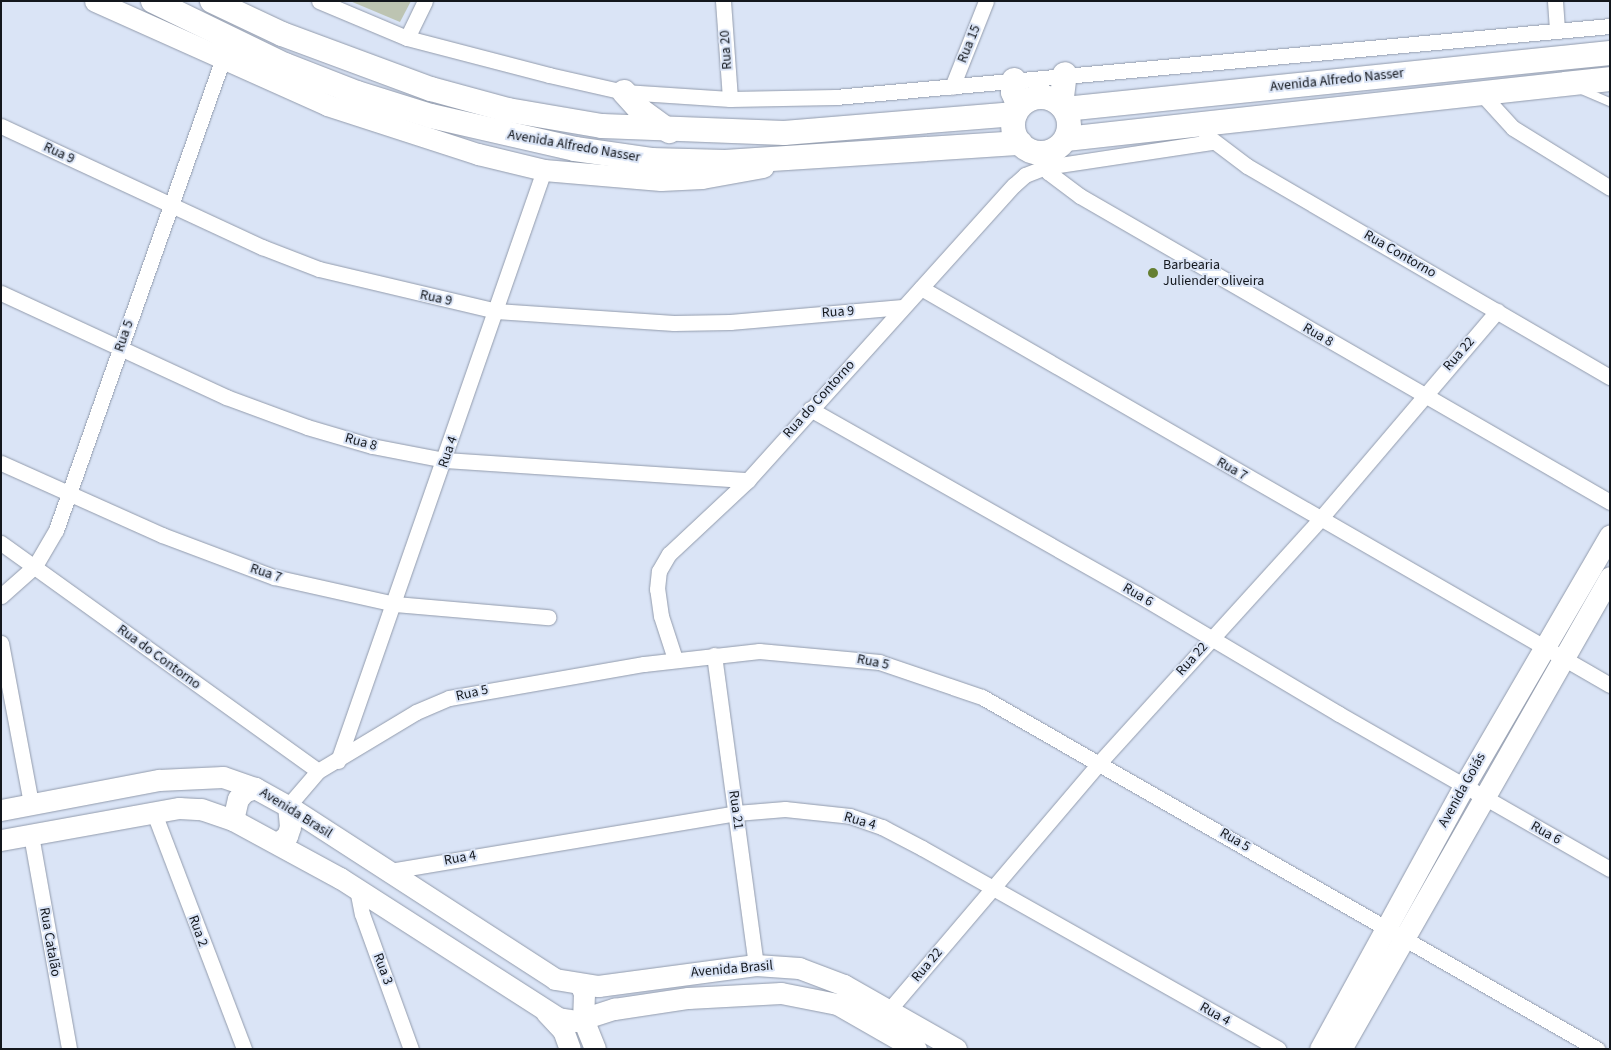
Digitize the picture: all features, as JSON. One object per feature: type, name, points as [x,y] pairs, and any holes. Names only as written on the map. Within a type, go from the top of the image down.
[{"type":"main road","name":"Avenida Alfredo Nasser","points":[[153,1],[171,22],[358,93],[498,133],[575,149],[651,160],[789,159],[1020,143]]},
{"type":"main road","name":"Avenida Alfredo Nasser","points":[[212,1],[328,53],[430,89],[508,110],[574,122],[669,131],[784,133],[1017,111]]},
{"type":"main road","name":"Avenida Alfredo Nasser","points":[[1063,107],[1610,53]]},
{"type":"main road","points":[[1014,80],[1013,92],[1017,111],[1015,134],[1020,143],[1044,160],[1066,138],[1069,124],[1063,107],[1065,74]]},
{"type":"main road","name":"Avenida Alfredo Nasser","points":[[1066,138],[1205,133],[1481,93],[1610,79]]},
{"type":"main road","points":[[624,92],[640,110],[669,131]]},
{"type":"main road","points":[[1017,111],[1035,97],[1044,97],[1063,107]]},
{"type":"street","points":[[95,1],[171,22],[222,60],[381,124],[544,170],[661,180],[746,172],[789,159]]},
{"type":"street","points":[[319,1],[407,38],[624,92],[730,99],[836,97],[952,87],[1065,74],[1610,26]]},
{"type":"street","points":[[407,38],[424,1]]},
{"type":"street","name":"Rua 20","points":[[723,1],[730,99]]},
{"type":"street","name":"Rua 15","points":[[952,87],[986,1]]},
{"type":"street","points":[[1555,1],[1558,30]]},
{"type":"street","name":"Rua 5","points":[[1,596],[35,566],[56,530],[222,60]]},
{"type":"street","points":[[1481,93],[1513,128],[1610,188]]},
{"type":"street","name":"Rua 9","points":[[1,126],[262,247],[319,269],[496,311],[674,324],[730,322],[902,307]]},
{"type":"street","name":"Rua do Contorno","points":[[675,659],[661,616],[657,589],[659,571],[669,554],[748,480],[810,409],[1014,185],[1044,160],[1205,133]]},
{"type":"street","name":"Rua Contorno","points":[[1205,133],[1247,166],[1610,377]]},
{"type":"street","name":"Rua 8","points":[[1044,160],[1053,178],[1080,196],[1610,502]]},
{"type":"street","name":"Rua 4","points":[[338,761],[395,604],[544,170]]},
{"type":"street","name":"Rua 7","points":[[921,288],[1563,656]]},
{"type":"street","name":"Rua 8","points":[[1,293],[226,397],[307,427],[372,446],[445,460],[748,480]]},
{"type":"street","name":"Rua 22","points":[[889,1010],[1100,762],[1320,518],[1423,395],[1497,311]]},
{"type":"street","name":"Rua 6","points":[[810,409],[1212,638],[1482,798],[1610,869]]},
{"type":"street","name":"Rua 7","points":[[1,463],[162,535],[274,577],[395,604],[548,617]]},
{"type":"street","name":"Avenida Goiás","points":[[1341,1049],[1464,786],[1610,535]]},
{"type":"street","name":"Rua do Contorno","points":[[1,542],[318,771]]},
{"type":"street","name":"Avenida Goiás","points":[[1320,1049],[1482,798],[1610,577]]},
{"type":"street","points":[[1,643],[31,804]]},
{"type":"street","name":"Rua 5","points":[[318,771],[338,761],[416,712],[449,698],[498,687],[675,659],[759,650],[879,662],[982,697],[1100,762],[1597,1049]]},
{"type":"street","name":"Rua 21","points":[[714,655],[756,964]]},
{"type":"street","points":[[1563,656],[1610,685]]},
{"type":"street","points":[[277,843],[287,836],[290,827],[288,806],[318,771]]},
{"type":"street","name":"Avenida Brasil","points":[[1,810],[186,776],[223,777],[255,788],[288,806],[556,979],[598,986],[756,964],[799,968],[916,1049]]},
{"type":"street","points":[[233,820],[238,799],[244,792],[255,788]]},
{"type":"street","name":"Avenida Brasil","points":[[1,840],[154,813],[201,809],[233,820],[357,889],[544,1009],[566,1020],[583,1019],[614,1010],[688,998],[761,992],[801,996],[840,995],[889,1010],[956,1049]]},
{"type":"street","name":"Rua 4","points":[[390,871],[736,813],[785,809],[850,816],[882,827],[993,887],[1278,1049]]},
{"type":"street","name":"Rua 2","points":[[154,813],[244,1049]]},
{"type":"street","name":"Rua Catalão","points":[[31,834],[69,1049]]},
{"type":"street","name":"Rua 3","points":[[357,889],[360,908],[411,1049]]},
{"type":"street","points":[[544,1009],[546,994],[556,979]]},
{"type":"street","points":[[580,984],[584,993],[583,1019],[594,1049]]},
{"type":"street","name":"Avenida Brasil","points":[[544,1009],[563,1030],[570,1049]]},
{"type":"lane","points":[[1566,84],[1610,102]]},
{"type":"building","points":[[350,1],[411,1],[400,22]]},
{"type":"place","name":"Barbearia Juliender oliveira","points":[[1153,273]]}]
